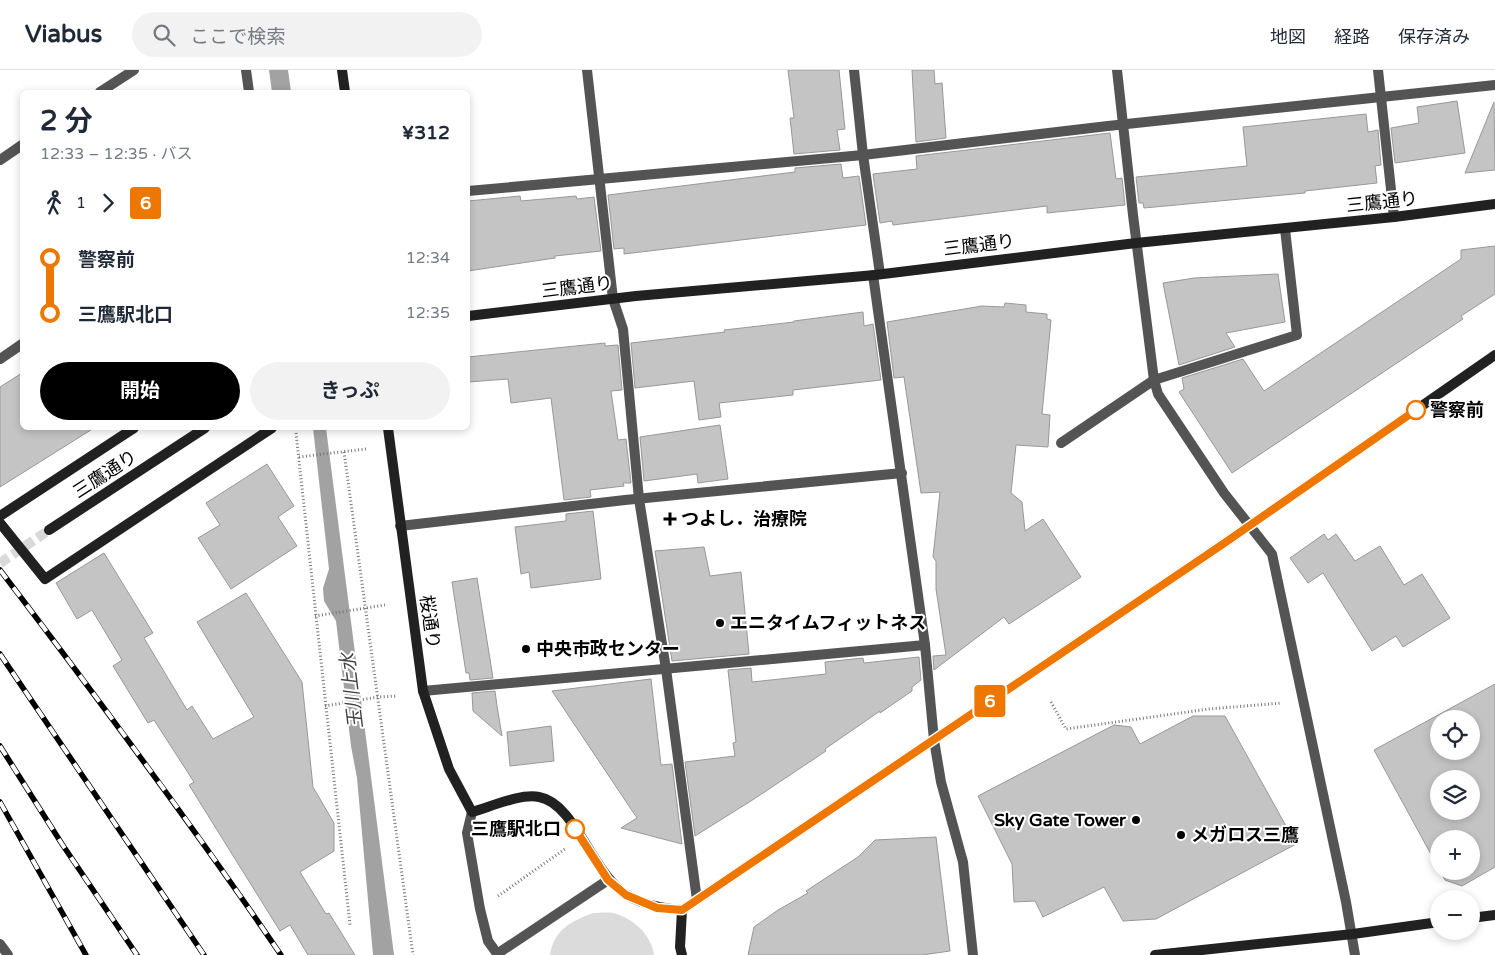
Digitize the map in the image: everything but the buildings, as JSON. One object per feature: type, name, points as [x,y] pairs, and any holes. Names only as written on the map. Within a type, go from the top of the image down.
[{"type":"street","points":[[103,90],[134,70]]},
{"type":"street","points":[[246,70],[249,90]]},
{"type":"street","points":[[342,70],[345,90]]},
{"type":"street","points":[[587,70],[613,299],[623,329],[639,499],[666,669],[697,900]]},
{"type":"street","points":[[854,70],[876,274],[925,645],[934,740],[940,782],[963,862],[973,955]]},
{"type":"street","points":[[1117,70],[1136,243],[1154,380],[1158,394],[1224,493],[1272,554],[1353,934],[1355,955]]},
{"type":"street","points":[[1378,70],[1394,217]]},
{"type":"street","points":[[470,191],[863,155],[1124,124],[1495,85]]},
{"type":"street","points":[[0,160],[20,146]]},
{"type":"street","name":"三鷹通り","points":[[470,316],[613,299],[876,274],[1136,243],[1394,217],[1495,204]]},
{"type":"street","points":[[1061,443],[1154,380],[1297,335],[1285,228]]},
{"type":"street","points":[[0,359],[20,345]]},
{"type":"street","points":[[608,880],[498,954],[488,941],[480,909],[467,833],[472,812],[522,798],[539,796],[554,803],[568,818],[608,880],[626,895],[657,908],[682,910],[1249,525],[1495,355]]},
{"type":"street","points":[[0,516],[131,430]]},
{"type":"street","name":"三鷹通り","points":[[49,530],[202,430]]},
{"type":"street","points":[[0,523],[45,578],[269,430]]},
{"type":"street","name":"桜通り","points":[[388,430],[423,691],[449,769],[472,812]]},
{"type":"street","points":[[400,526],[639,499],[902,473]]},
{"type":"street","points":[[423,691],[925,645]]},
{"type":"street","points":[[680,952],[682,910]]},
{"type":"street","points":[[1480,917],[1495,915]]},
{"type":"street","points":[[1155,955],[1353,934],[1430,923]]},
{"type":"street","points":[[0,944],[8,955]]},
{"type":"path","points":[[296,433],[350,925]]},
{"type":"path","points":[[299,457],[366,449]]},
{"type":"path","points":[[344,452],[413,955]]},
{"type":"path","points":[[315,616],[385,605]]},
{"type":"path","points":[[325,706],[378,696],[397,696]]},
{"type":"path","points":[[1051,702],[1066,729],[1209,708],[1282,703]]},
{"type":"path","points":[[493,900],[565,849]]},
{"type":"shaded area","points":[[593,913],[613,913],[634,923],[649,940],[654,955],[550,955],[555,939],[565,928],[578,919]]},
{"type":"water","points":[[269,70],[288,70],[291,90],[272,90]]},
{"type":"water","name":"玉川上水","points":[[313,430],[326,430],[394,955],[373,955],[357,778],[351,746],[336,621],[324,601],[323,588],[329,569]]},
{"type":"tunnel","points":[[0,563],[49,530]]},
{"type":"railway","points":[[0,570],[143,760],[281,955]]},
{"type":"railway","points":[[0,654],[204,955]]},
{"type":"railway","points":[[0,746],[62,844],[137,955]]},
{"type":"railway","points":[[0,802],[86,955]]},
{"type":"bus line","name":"6","points":[[575,829],[608,880],[626,895],[657,908],[682,910],[1223,544],[1416,410]]},
{"type":"place","name":"警察前","points":[[1416,410]]},
{"type":"place","name":"つよし．治療院","points":[[670,519]]},
{"type":"place","name":"エニタイムフィットネス","points":[[720,623]]},
{"type":"place","name":"中央市政センター","points":[[526,649]]},
{"type":"place","name":"Sky Gate Tower","points":[[1136,820]]},
{"type":"place","name":"三鷹駅北口","points":[[575,829]]},
{"type":"place","name":"メガロス三鷹","points":[[1181,835]]}]
